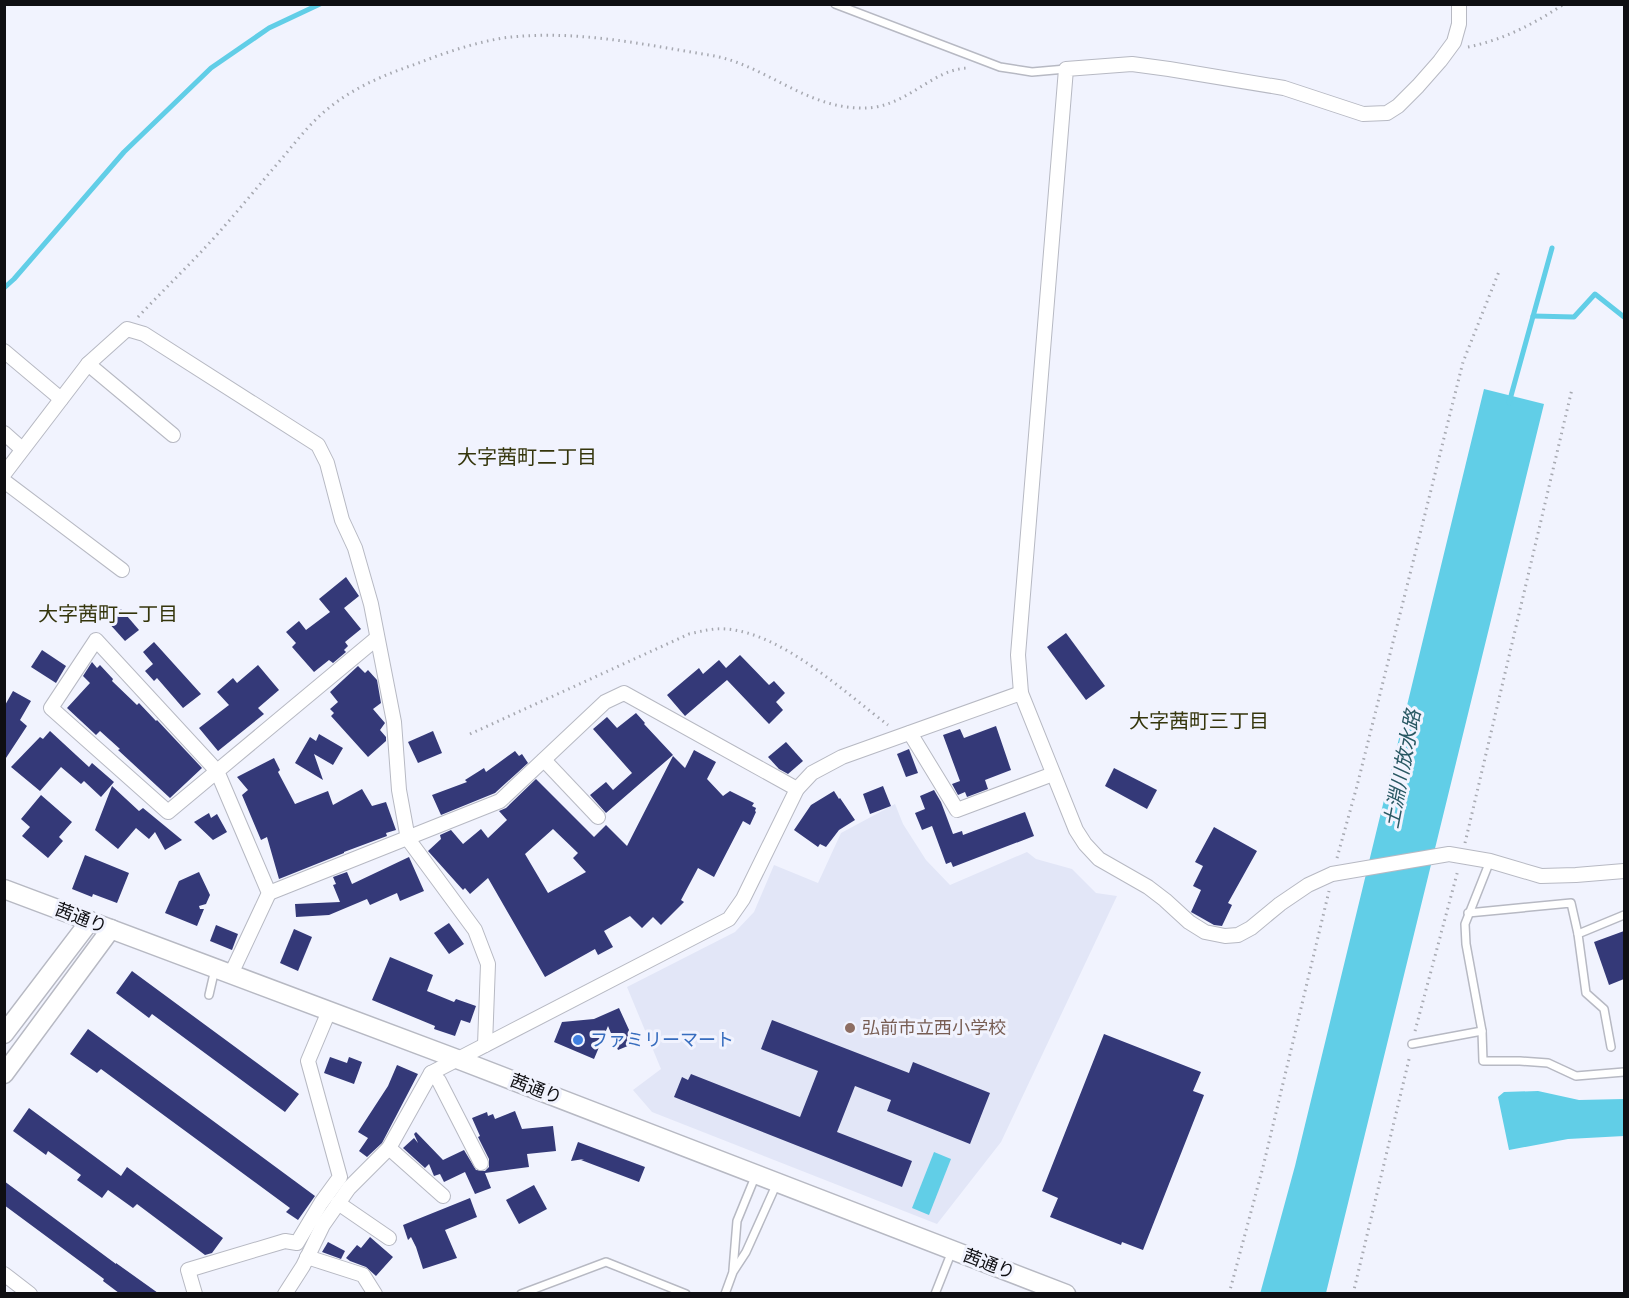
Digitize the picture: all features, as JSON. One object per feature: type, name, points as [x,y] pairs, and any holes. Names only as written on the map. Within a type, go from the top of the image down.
[{"type":"street","points":[[1459,4],[1460,24],[1454,42],[1440,61],[1398,106],[1387,113],[1363,114],[1284,88],[1132,64],[1066,69],[1018,656],[1020,693],[1076,830],[1085,844],[1099,859],[1148,887],[1205,933],[1238,935],[1251,928],[1308,885],[1332,874],[1455,855],[1490,861],[1540,876],[1624,871]]},
{"type":"street","points":[[4,474],[88,364],[127,329],[144,334],[318,445],[327,463],[342,520],[355,548],[370,604],[394,722],[399,790],[408,839],[475,930],[488,964],[485,1045]]},
{"type":"street","points":[[4,351],[61,399]]},
{"type":"street","points":[[88,364],[173,435]]},
{"type":"street","points":[[4,433],[22,449]]},
{"type":"street","points":[[4,481],[122,570]]},
{"type":"street","points":[[269,893],[217,771],[96,640],[51,708],[168,812],[217,771],[377,638]]},
{"type":"street","points":[[223,971],[269,893],[500,801],[605,702],[624,693],[797,789]]},
{"type":"street","points":[[285,1293],[338,1203],[349,1188],[389,1148],[431,1073],[729,919],[743,899],[797,789],[812,773],[842,757],[1020,693]]},
{"type":"street","points":[[905,734],[957,810],[1053,774]]},
{"type":"street","points":[[544,760],[598,817]]},
{"type":"street","name":"茜通り","points":[[4,889],[457,1059],[1066,1293]]},
{"type":"street","points":[[4,1034],[90,921]]},
{"type":"street","points":[[4,1074],[111,929]]},
{"type":"street","points":[[195,1293],[188,1270],[285,1241],[297,1243],[321,1203],[340,1178],[309,1061],[329,1011]]},
{"type":"street","points":[[431,1073],[439,1081],[481,1163]]},
{"type":"street","points":[[389,1148],[443,1196]]},
{"type":"street","points":[[338,1203],[389,1238]]},
{"type":"street","points":[[308,1257],[363,1275],[375,1293]]},
{"type":"street","points":[[4,1274],[30,1293]]},
{"type":"lane","points":[[835,4],[1000,67],[1032,72],[1066,69]]},
{"type":"lane","points":[[1490,861],[1465,924],[1466,944],[1482,1031],[1483,1061],[1520,1060],[1548,1063],[1576,1076],[1624,1072]]},
{"type":"lane","points":[[1468,913],[1571,903],[1578,934],[1586,993],[1604,1009],[1611,1047]]},
{"type":"lane","points":[[1578,934],[1624,915]]},
{"type":"lane","points":[[209,995],[223,971]]},
{"type":"lane","points":[[1412,1044],[1482,1031]]},
{"type":"lane","points":[[733,1272],[737,1221],[756,1174]]},
{"type":"lane","points":[[725,1293],[777,1183]]},
{"type":"lane","points":[[935,1293],[952,1250]]},
{"type":"lane","points":[[521,1293],[606,1262],[686,1293]]},
{"type":"path","points":[[1454,42],[1468,48],[1495,41],[1540,20],[1564,4]]},
{"type":"path","points":[[127,329],[225,226],[303,133],[330,107],[361,87],[393,72],[460,48],[502,38],[540,35],[605,39],[721,57],[741,64],[822,103],[857,109],[877,107],[900,100],[955,68],[1000,67]]},
{"type":"path","points":[[1228,1293],[1263,1167],[1332,874],[1357,786],[1463,362],[1500,269]]},
{"type":"path","points":[[1353,1293],[1455,855],[1572,389]]},
{"type":"path","points":[[470,734],[689,634],[711,629],[744,632],[791,653],[905,734]]},
{"type":"shaded area","name":"弘前市立西小学校","points":[[895,804],[903,824],[926,860],[950,885],[1027,852],[1036,859],[1072,869],[1096,893],[1117,896],[1001,1142],[937,1224],[652,1112],[633,1090],[661,1069],[627,987],[735,932],[754,912],[774,865],[818,883],[841,833]]},
{"type":"water","points":[[1484,389],[1544,404],[1326,1293],[1260,1294],[1295,1166]]},
{"type":"water","points":[[1538,1091],[1579,1100],[1624,1099],[1624,1136],[1568,1139],[1509,1150],[1498,1097],[1504,1092]]},
{"type":"water","points":[[934,1152],[951,1159],[929,1215],[912,1208]]},
{"type":"building","points":[[346,577],[359,596],[344,608],[361,629],[345,642],[348,646],[344,650],[346,652],[333,663],[329,660],[314,672],[292,647],[296,643],[286,632],[299,621],[306,630],[330,612],[319,599]]},
{"type":"building","points":[[121,609],[139,630],[125,641],[107,621]]},
{"type":"building","points":[[1066,633],[1105,686],[1086,700],[1047,647]]},
{"type":"building","points":[[154,642],[201,694],[183,708],[157,678],[154,681],[145,671],[153,664],[143,652]]},
{"type":"building","points":[[42,650],[66,666],[56,683],[31,667]]},
{"type":"building","points":[[740,655],[769,685],[774,681],[785,693],[776,702],[783,710],[769,724],[727,680],[685,716],[667,695],[699,668],[703,674],[719,660],[726,668]]},
{"type":"building","points":[[92,662],[97,668],[100,665],[113,679],[112,681],[157,720],[202,768],[170,798],[100,731],[96,735],[67,708],[90,683],[83,676]]},
{"type":"building","points":[[258,665],[279,690],[258,708],[264,714],[218,751],[199,728],[229,705],[217,692],[233,678],[237,683]]},
{"type":"building","points":[[358,666],[365,673],[368,670],[377,680],[381,703],[373,709],[385,723],[380,730],[386,737],[386,741],[368,757],[331,716],[334,713],[330,709],[338,702],[330,692]]},
{"type":"building","points":[[13,691],[31,701],[20,720],[27,726],[4,761],[4,707]]},
{"type":"building","points":[[636,713],[673,755],[606,813],[590,795],[606,782],[613,790],[632,773],[593,729],[607,717],[617,728]]},
{"type":"building","points":[[996,726],[1011,770],[985,780],[988,789],[967,797],[965,792],[958,795],[952,784],[960,781],[943,735],[960,729],[964,738]]},
{"type":"building","points":[[50,731],[89,767],[92,763],[114,782],[101,797],[84,781],[81,784],[61,767],[40,791],[11,767],[40,737],[43,739]]},
{"type":"building","points":[[433,731],[442,753],[418,763],[408,742]]},
{"type":"building","points":[[319,734],[343,748],[333,765],[314,754],[323,780],[295,763],[310,737],[316,741]]},
{"type":"building","points":[[786,742],[803,761],[788,774],[779,769],[768,757]]},
{"type":"building","points":[[909,749],[918,773],[906,777],[897,754]]},
{"type":"building","points":[[694,750],[716,762],[707,779],[723,796],[730,791],[754,803],[752,806],[756,808],[756,812],[750,825],[743,821],[714,877],[698,868],[681,900],[684,902],[661,925],[653,917],[642,928],[630,916],[604,931],[613,947],[598,955],[595,949],[545,977],[488,878],[470,894],[465,888],[463,890],[428,851],[441,839],[440,835],[451,830],[463,844],[481,829],[488,838],[507,820],[499,811],[506,808],[536,779],[594,837],[606,825],[627,846],[673,756],[685,768]],"holes":[[[553,829],[578,853],[573,858],[586,872],[548,893],[525,854]]]},
{"type":"building","points":[[515,751],[519,756],[522,754],[528,763],[495,793],[441,815],[432,795],[467,782],[465,780],[484,768],[486,772]]},
{"type":"building","points":[[274,758],[280,770],[278,772],[295,804],[328,791],[333,805],[362,789],[372,806],[386,802],[396,830],[386,833],[387,836],[279,879],[267,837],[261,840],[242,795],[248,790],[237,777]]},
{"type":"building","points":[[1114,768],[1157,790],[1147,809],[1105,786]]},
{"type":"building","points":[[112,786],[139,811],[143,808],[182,840],[165,850],[155,832],[149,839],[136,828],[118,849],[95,830]]},
{"type":"building","points":[[883,786],[891,806],[870,814],[863,794]]},
{"type":"building","points":[[934,790],[953,834],[962,831],[963,835],[1025,812],[1034,836],[953,867],[951,862],[946,864],[932,826],[922,830],[915,813],[925,809],[920,796]]},
{"type":"building","points":[[834,791],[855,820],[839,830],[826,847],[820,844],[818,847],[794,830],[811,805]]},
{"type":"building","points":[[41,795],[72,822],[59,837],[63,841],[48,858],[22,836],[30,827],[21,819]]},
{"type":"building","points":[[209,813],[211,818],[217,814],[227,832],[213,840],[194,822]]},
{"type":"building","points":[[1214,827],[1257,851],[1228,903],[1232,905],[1222,926],[1214,925],[1191,912],[1201,890],[1193,886],[1203,866],[1195,862]]},
{"type":"building","points":[[85,855],[129,873],[117,903],[72,889]]},
{"type":"building","points":[[409,857],[424,891],[400,901],[397,893],[370,905],[367,899],[329,915],[296,917],[295,904],[340,902],[333,885],[336,884],[333,877],[347,872],[352,884]]},
{"type":"building","points":[[199,872],[210,895],[206,904],[199,906],[200,909],[204,909],[197,926],[165,913],[179,881]]},
{"type":"building","points":[[449,923],[464,944],[449,954],[434,933]]},
{"type":"building","points":[[216,925],[238,934],[232,950],[210,941]]},
{"type":"building","points":[[294,929],[312,937],[298,971],[280,963]]},
{"type":"building","points":[[1624,931],[1624,979],[1609,985],[1594,942]]},
{"type":"building","points":[[390,957],[433,975],[427,991],[454,1002],[456,999],[476,1006],[470,1023],[461,1020],[455,1036],[434,1029],[435,1026],[372,1000]]},
{"type":"building","points":[[132,971],[299,1094],[285,1112],[152,1014],[149,1018],[116,993]]},
{"type":"building","points":[[619,1008],[635,1043],[618,1050],[608,1026],[594,1059],[554,1042],[562,1022],[594,1019]]},
{"type":"building","points":[[772,1020],[909,1073],[913,1062],[990,1093],[970,1144],[887,1111],[891,1100],[855,1086],[837,1132],[912,1161],[902,1187],[674,1097],[682,1077],[688,1080],[691,1074],[800,1117],[818,1071],[761,1049]]},
{"type":"building","points":[[88,1029],[315,1196],[298,1220],[286,1212],[290,1208],[101,1069],[97,1073],[70,1054]]},
{"type":"building","points":[[1104,1034],[1201,1072],[1193,1091],[1204,1095],[1143,1250],[1122,1242],[1121,1245],[1050,1217],[1058,1198],[1042,1191]]},
{"type":"building","points":[[330,1057],[347,1063],[349,1057],[362,1062],[354,1084],[324,1073]]},
{"type":"building","points":[[397,1065],[418,1074],[382,1143],[367,1157],[359,1151],[368,1138],[358,1132],[388,1086]]},
{"type":"building","points":[[29,1108],[121,1176],[127,1167],[223,1238],[212,1253],[205,1255],[137,1204],[133,1208],[108,1190],[102,1198],[77,1180],[81,1175],[48,1151],[46,1155],[13,1131]]},
{"type":"building","points":[[515,1111],[522,1129],[553,1126],[556,1151],[527,1154],[529,1167],[485,1173],[491,1188],[475,1194],[465,1172],[444,1182],[440,1174],[434,1176],[429,1164],[425,1168],[403,1148],[414,1138],[418,1143],[414,1134],[416,1132],[443,1160],[464,1150],[476,1170],[485,1171],[489,1167],[489,1159],[472,1118],[487,1112],[488,1116],[493,1114],[495,1119]]},
{"type":"building","points":[[578,1142],[645,1167],[639,1182],[581,1160],[584,1159],[571,1161]]},
{"type":"building","points":[[4,1181],[158,1293],[119,1293],[103,1281],[104,1279],[4,1205]]},
{"type":"building","points":[[534,1185],[547,1209],[519,1224],[506,1200]]},
{"type":"building","points":[[470,1198],[477,1217],[445,1230],[457,1258],[423,1269],[416,1247],[411,1237],[408,1240],[403,1225]]},
{"type":"building","points":[[370,1237],[393,1257],[376,1276],[366,1267],[346,1258],[357,1245],[361,1248]]},
{"type":"building","points":[[328,1242],[345,1251],[341,1259],[322,1252]]},
{"type":"waterway","points":[[4,288],[124,152],[211,68],[269,28],[320,4]]},
{"type":"waterway","name":"土淵川放水路","points":[[1509,403],[1552,248]]},
{"type":"waterway","points":[[1533,316],[1574,317],[1595,294],[1624,317]]},
{"type":"place","name":"弘前市立西小学校","points":[[850,1028]]},
{"type":"place","name":"ファミリーマート","points":[[578,1040]]},
{"type":"district","name":"大字茜町二丁目","points":[[527,457]]},
{"type":"district","name":"大字茜町一丁目","points":[[108,614]]},
{"type":"district","name":"大字茜町三丁目","points":[[1199,721]]}]
